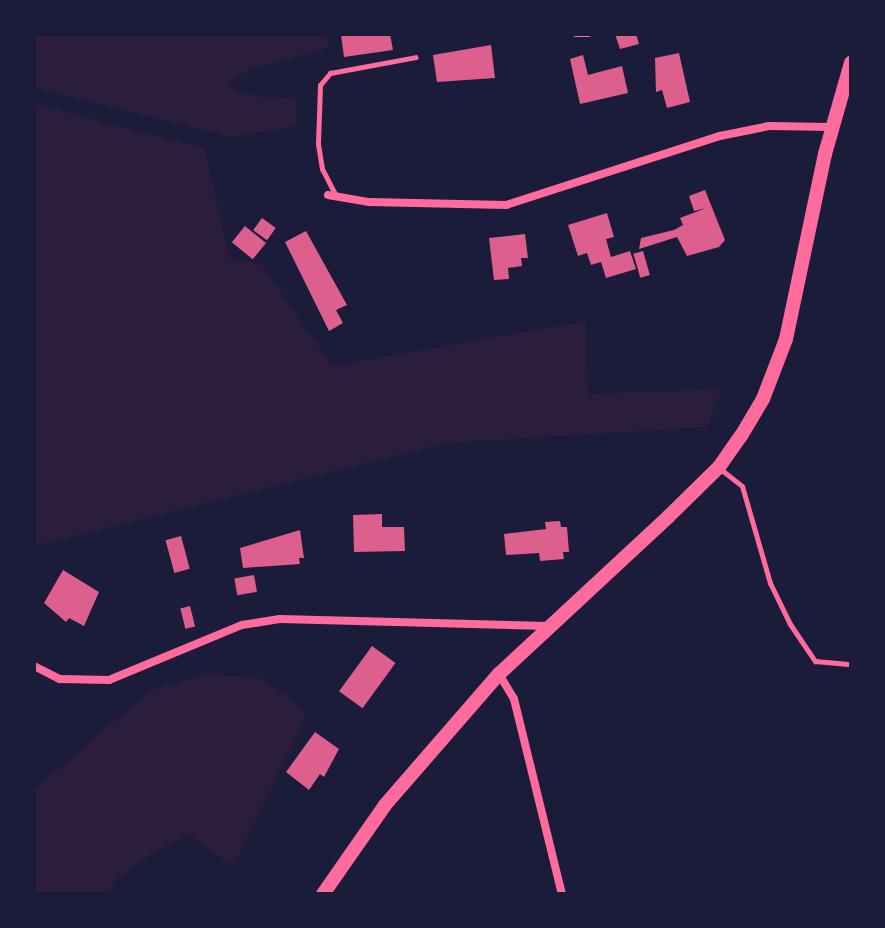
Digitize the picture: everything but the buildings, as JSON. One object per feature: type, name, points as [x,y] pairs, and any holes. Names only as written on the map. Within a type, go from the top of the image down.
[{"type":"main road","points":[[323,894],[385,805],[499,674],[719,467],[763,399],[786,339],[831,127],[851,63]]},
{"type":"street","points":[[332,196],[467,207],[506,205],[720,136],[769,126],[831,127]]},
{"type":"street","points":[[34,666],[60,679],[109,680],[259,621],[388,618],[550,626]]},
{"type":"street","points":[[499,674],[514,699],[562,894]]},
{"type":"lane","points":[[575,34],[588,34]]},
{"type":"lane","points":[[332,196],[322,169],[318,143],[320,85],[330,73],[416,57]]},
{"type":"lane","points":[[719,467],[742,486],[770,583],[790,624],[815,661],[851,664]]},
{"type":"shaded area","points":[[34,34],[325,34],[330,47],[248,70],[227,86],[259,97],[295,98],[297,126],[230,137],[34,87]]},
{"type":"shaded area","points":[[34,104],[204,148],[230,258],[262,265],[332,366],[586,321],[588,394],[722,389],[707,427],[446,443],[34,546]]},
{"type":"shaded area","points":[[206,674],[258,678],[290,697],[306,717],[233,866],[189,835],[150,855],[115,881],[109,894],[34,894],[34,790],[151,690]]}]
